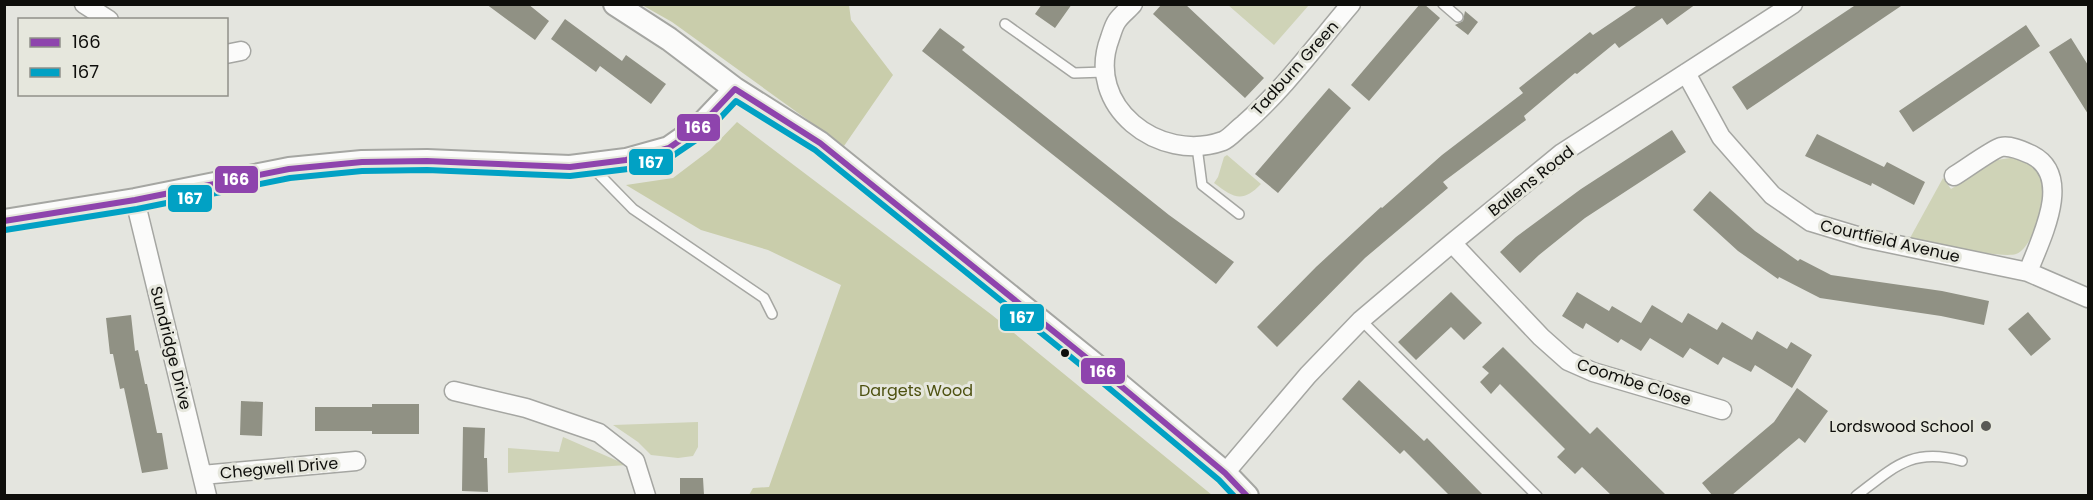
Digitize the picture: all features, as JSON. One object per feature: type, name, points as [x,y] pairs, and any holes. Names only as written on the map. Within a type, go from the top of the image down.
[{"type":"street","points":[[84,4],[106,18]]},
{"type":"street","points":[[615,4],[669,39],[735,89],[820,143],[1104,372],[1225,473],[1247,495]]},
{"type":"street","name":"Tadburn Green","points":[[1133,4],[1116,21],[1105,52],[1105,72],[1110,95],[1126,118],[1147,135],[1172,145],[1197,147],[1225,140],[1267,103],[1351,4]]},
{"type":"street","name":"Ballens Road","points":[[1225,473],[1308,375],[1361,320],[1452,243],[1562,153],[1793,4]]},
{"type":"street","name":"Courtfield Avenue","points":[[1686,73],[1721,136],[1772,195],[1811,222],[1864,238],[2028,272],[2088,298]]},
{"type":"street","points":[[4,221],[135,200],[289,169],[362,162],[427,161],[570,167],[626,160],[669,148],[699,127],[735,89]]},
{"type":"street","points":[[1954,176],[2001,147],[2016,148],[2039,159],[2052,178],[2054,192],[2050,211],[2028,272]]},
{"type":"street","name":"Sundridge Drive","points":[[135,200],[207,495]]},
{"type":"street","name":"Coombe Close","points":[[1452,243],[1548,345],[1568,361],[1593,372],[1722,410]]},
{"type":"street","points":[[454,391],[525,408],[599,433],[635,462],[646,495]]},
{"type":"street","name":"Chegwell Drive","points":[[202,475],[356,461]]},
{"type":"lane","points":[[1443,4],[1458,17]]},
{"type":"lane","points":[[1005,24],[1074,73],[1105,72]]},
{"type":"lane","points":[[1197,147],[1202,185],[1239,214]]},
{"type":"lane","points":[[590,164],[633,209],[764,298],[771,314]]},
{"type":"lane","points":[[1361,320],[1537,495]]},
{"type":"lane","points":[[1856,495],[1889,471],[1916,456],[1935,456],[1962,461]]},
{"type":"green space","points":[[642,5],[849,5],[851,20],[893,75],[844,146],[672,22]]},
{"type":"green space","points":[[1228,5],[1309,5],[1274,45]]},
{"type":"green space","name":"Dargets Wood","points":[[737,122],[992,315],[1212,495],[749,495],[753,488],[769,487],[841,285],[768,250],[701,230],[626,185],[673,178],[710,150]]},
{"type":"green space","points":[[1227,155],[1261,184],[1248,194],[1237,196],[1214,183],[1224,157]]},
{"type":"green space","points":[[2010,158],[2025,161],[2034,166],[2044,179],[2045,197],[2039,220],[2022,250],[2016,254],[1996,254],[1910,238],[1943,178],[1951,189],[1997,160]]},
{"type":"green space","points":[[698,422],[698,447],[693,456],[678,458],[651,455],[638,442],[613,425]]},
{"type":"green space","points":[[563,437],[627,465],[508,473],[508,448],[559,452]]},
{"type":"building","points":[[486,4],[528,4],[549,21],[535,40]]},
{"type":"building","points":[[1042,4],[1072,4],[1055,28],[1035,14]]},
{"type":"building","points":[[1162,4],[1185,4],[1264,78],[1245,98],[1153,14]]},
{"type":"building","points":[[1420,4],[1424,4],[1440,18],[1369,101],[1351,85]]},
{"type":"building","points":[[1639,4],[1696,4],[1667,25],[1662,18],[1619,48],[1615,43],[1577,74],[1575,73],[1524,116],[1526,120],[1443,182],[1448,188],[1365,258],[1277,347],[1257,327],[1316,267],[1381,207],[1442,155],[1523,93],[1519,88],[1590,32],[1593,35]]},
{"type":"building","points":[[1857,4],[1904,4],[1747,110],[1732,87]]},
{"type":"building","points":[[1465,11],[1478,22],[1468,35],[1455,25],[1463,21]]},
{"type":"building","points":[[565,19],[622,61],[626,55],[666,84],[651,104],[600,66],[596,72],[551,39]]},
{"type":"building","points":[[2026,25],[2040,46],[1913,132],[1899,111]]},
{"type":"building","points":[[940,28],[965,47],[962,50],[1169,215],[1234,262],[1216,284],[922,51]]},
{"type":"building","points":[[2071,38],[2088,65],[2088,114],[2049,52]]},
{"type":"building","points":[[1329,88],[1351,108],[1278,193],[1255,174]]},
{"type":"building","points":[[1672,130],[1686,152],[1585,218],[1520,273],[1500,252],[1516,237],[1581,189]]},
{"type":"building","points":[[1817,134],[1884,167],[1887,162],[1925,182],[1914,205],[1872,183],[1871,186],[1805,156]]},
{"type":"building","points":[[1710,191],[1755,231],[1798,261],[1800,259],[1831,275],[1942,291],[1989,301],[1984,325],[1941,316],[1820,298],[1779,277],[1778,279],[1738,251],[1693,210]]},
{"type":"building","points":[[1451,292],[1482,323],[1464,340],[1451,327],[1416,360],[1398,342]]},
{"type":"building","points":[[1577,292],[1609,311],[1612,306],[1641,323],[1652,305],[1682,323],[1688,313],[1717,330],[1722,322],[1752,340],[1757,331],[1787,349],[1791,342],[1812,355],[1792,388],[1755,365],[1751,372],[1723,357],[1718,365],[1690,348],[1683,358],[1650,338],[1641,351],[1621,339],[1618,343],[1586,323],[1583,329],[1562,316]]},
{"type":"building","points":[[2028,312],[2051,339],[2031,356],[2008,329]]},
{"type":"building","points":[[131,315],[135,351],[138,350],[157,433],[162,433],[168,469],[142,473],[124,388],[120,389],[113,354],[110,354],[106,318]]},
{"type":"building","points":[[1503,347],[1590,434],[1597,427],[1666,495],[1611,495],[1582,467],[1575,474],[1557,457],[1565,449],[1500,384],[1491,394],[1480,382],[1489,373],[1482,367]]},
{"type":"building","points":[[1359,380],[1424,441],[1427,438],[1483,495],[1449,495],[1404,450],[1400,454],[1342,399]]},
{"type":"building","points":[[1797,388],[1828,411],[1805,443],[1799,438],[1732,495],[1712,495],[1702,483],[1774,422]]},
{"type":"building","points":[[241,401],[263,402],[262,436],[240,435]]},
{"type":"building","points":[[372,404],[419,404],[419,434],[315,431],[315,407],[372,407]]},
{"type":"building","points":[[463,427],[485,428],[484,458],[487,458],[488,492],[462,491]]},
{"type":"building","points":[[680,478],[703,478],[704,495],[680,495]]},
{"type":"transit line","name":"166","points":[[4,221],[135,200],[289,169],[362,162],[427,161],[570,167],[626,160],[669,148],[699,127],[735,89],[820,143],[1104,372],[1225,473],[1247,496]]},
{"type":"transit line","name":"167","points":[[5,230],[137,209],[290,178],[362,171],[427,170],[570,176],[628,169],[674,155],[705,134],[736,101],[815,150],[1098,379],[1219,480],[1234,496]]},
{"type":"place","name":"Lordswood School","points":[[1986,426]]}]
